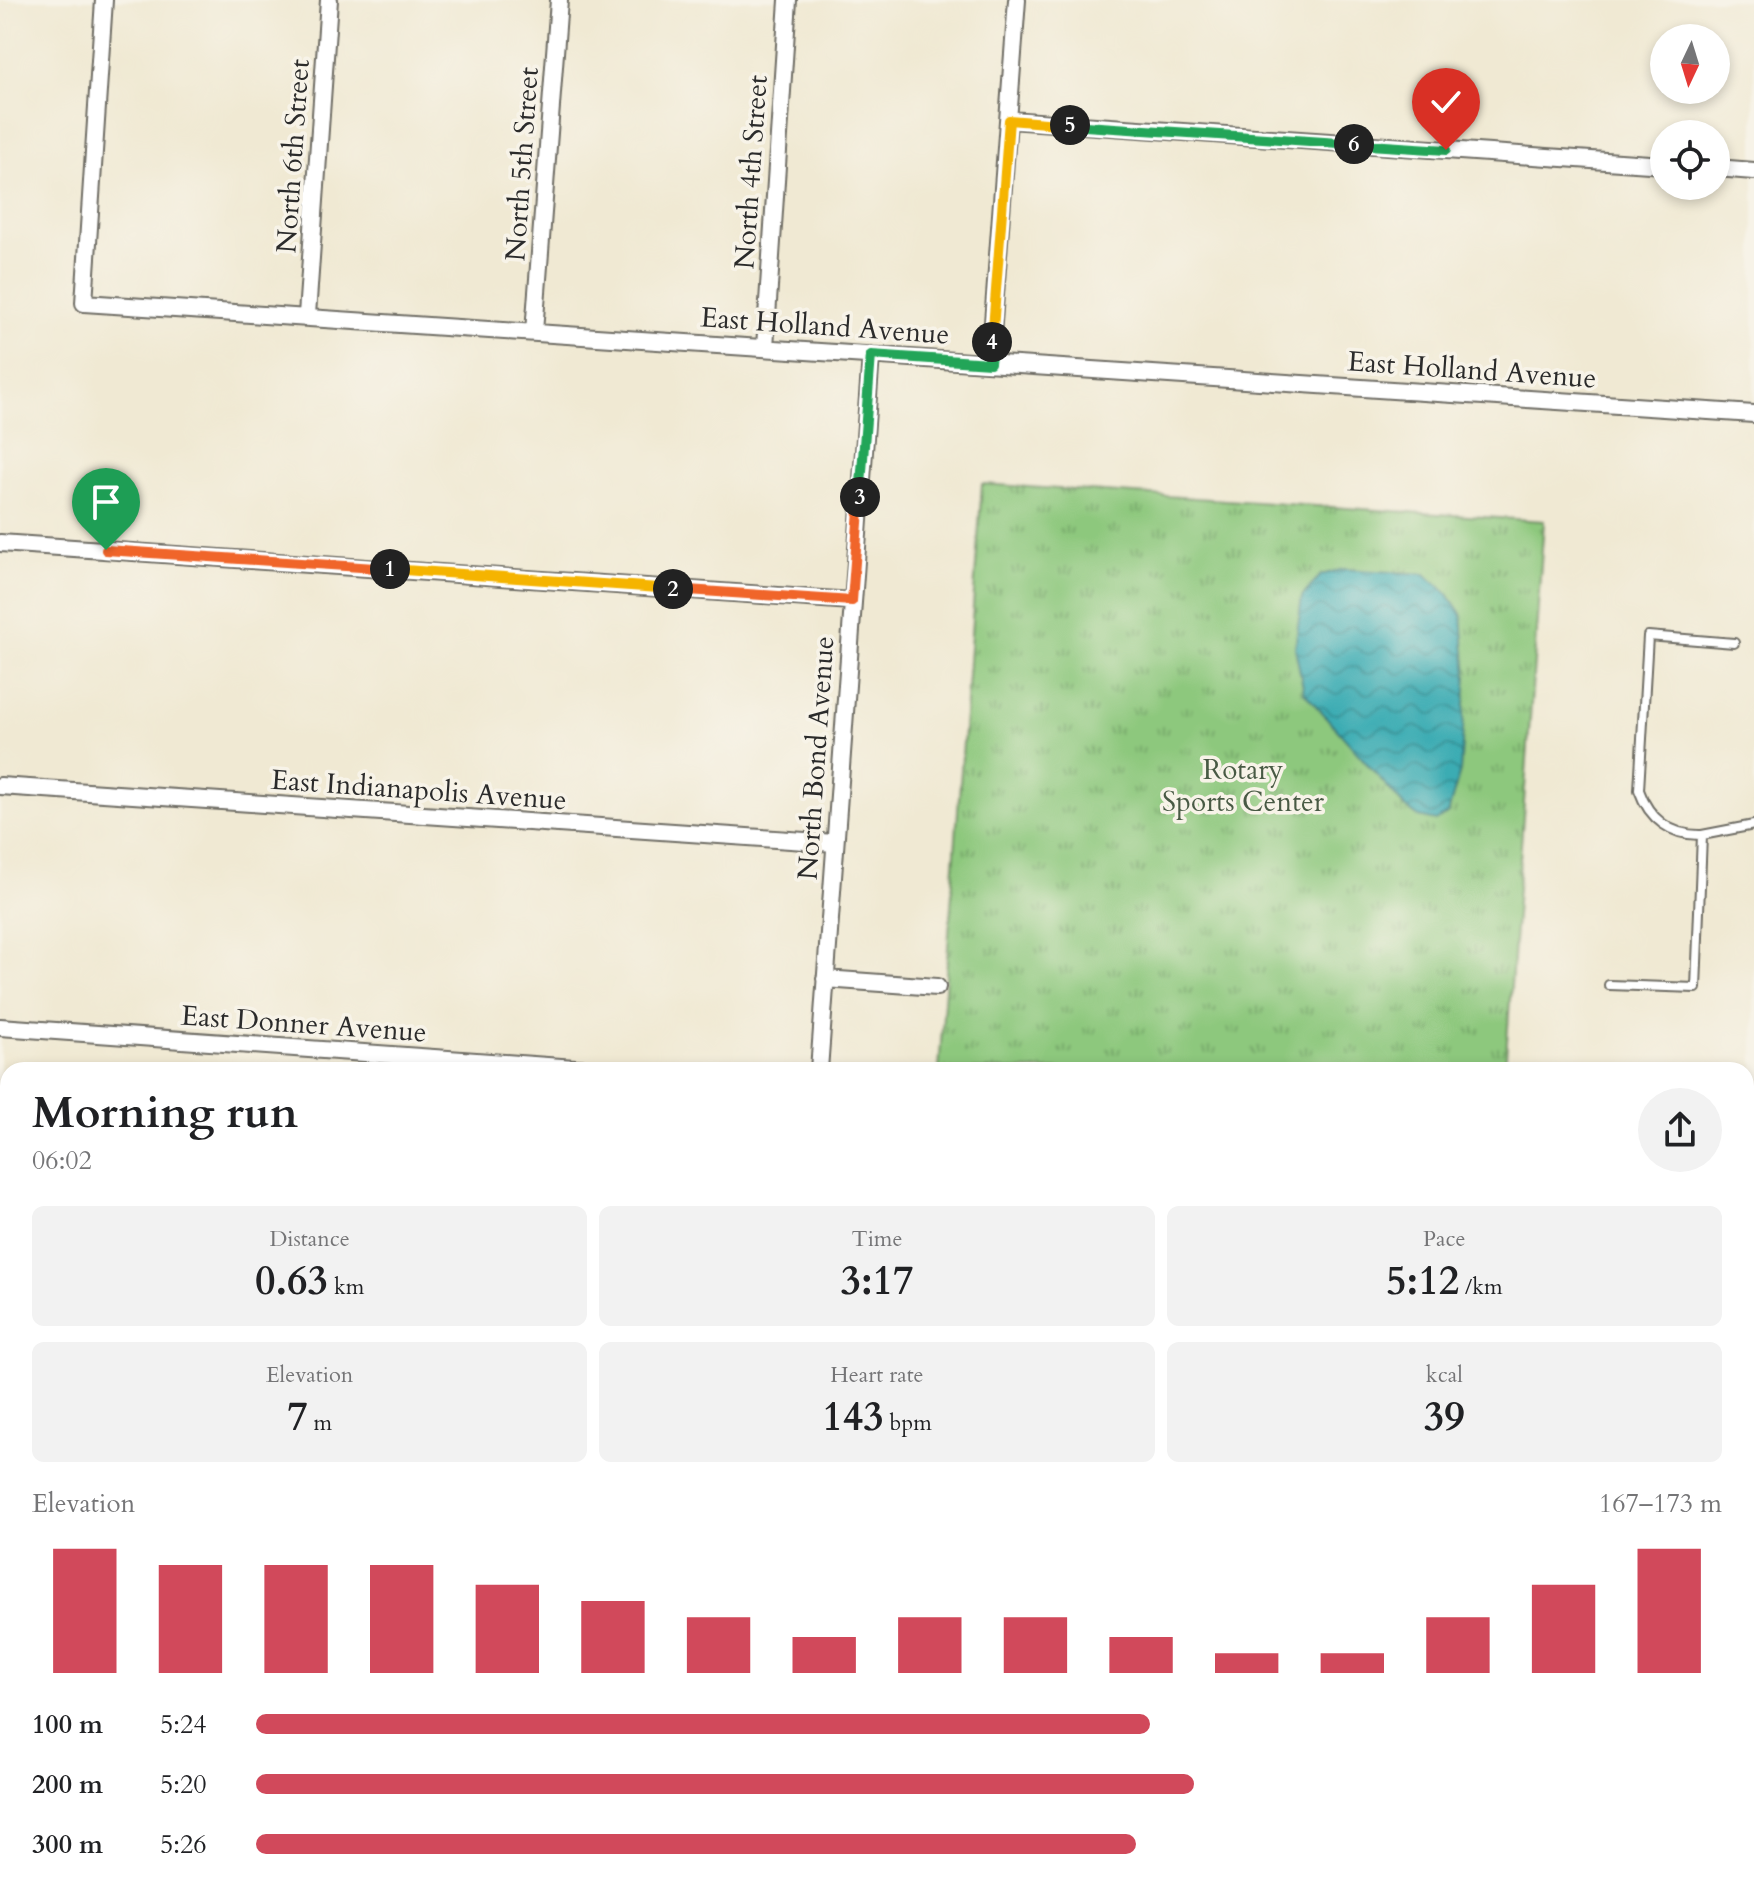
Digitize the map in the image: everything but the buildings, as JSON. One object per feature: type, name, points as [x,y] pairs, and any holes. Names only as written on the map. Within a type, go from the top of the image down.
[{"type":"street","name":"East Holland Avenue","points":[[104,0],[84,303],[307,315],[1754,414]]},
{"type":"street","name":"North 6th Street","points":[[307,315],[329,0]]},
{"type":"street","name":"North 5th Street","points":[[534,332],[559,0]]},
{"type":"street","name":"North 4th Street","points":[[765,347],[788,0]]},
{"type":"street","points":[[990,363],[1017,0]]},
{"type":"street","points":[[1009,120],[1650,164]]},
{"type":"street","points":[[1730,169],[1754,171]]},
{"type":"street","name":"North Bond Avenue","points":[[820,1062],[871,355]]},
{"type":"street","points":[[0,543],[852,601]]},
{"type":"street","name":"East Indianapolis Avenue","points":[[0,786],[835,843]]},
{"type":"street","points":[[825,979],[937,987]]},
{"type":"street","name":"East Donner Avenue","points":[[0,1027],[491,1062]]},
{"type":"lane","points":[[1734,643],[1648,636],[1639,790],[1647,808],[1666,827],[1702,835],[1754,825]]},
{"type":"lane","points":[[1609,985],[1696,988],[1702,835]]},
{"type":"green space","name":"Rotary Sports Center","points":[[982,484],[1544,521],[1506,1062],[940,1062]]},
{"type":"water","points":[[1344,569],[1425,574],[1447,593],[1462,615],[1467,676],[1460,771],[1448,813],[1436,821],[1419,817],[1405,807],[1304,692],[1295,648],[1302,597],[1321,575]]},
{"type":"route","points":[[106,550],[852,601],[871,355],[990,363],[1009,120],[1446,150]]}]
